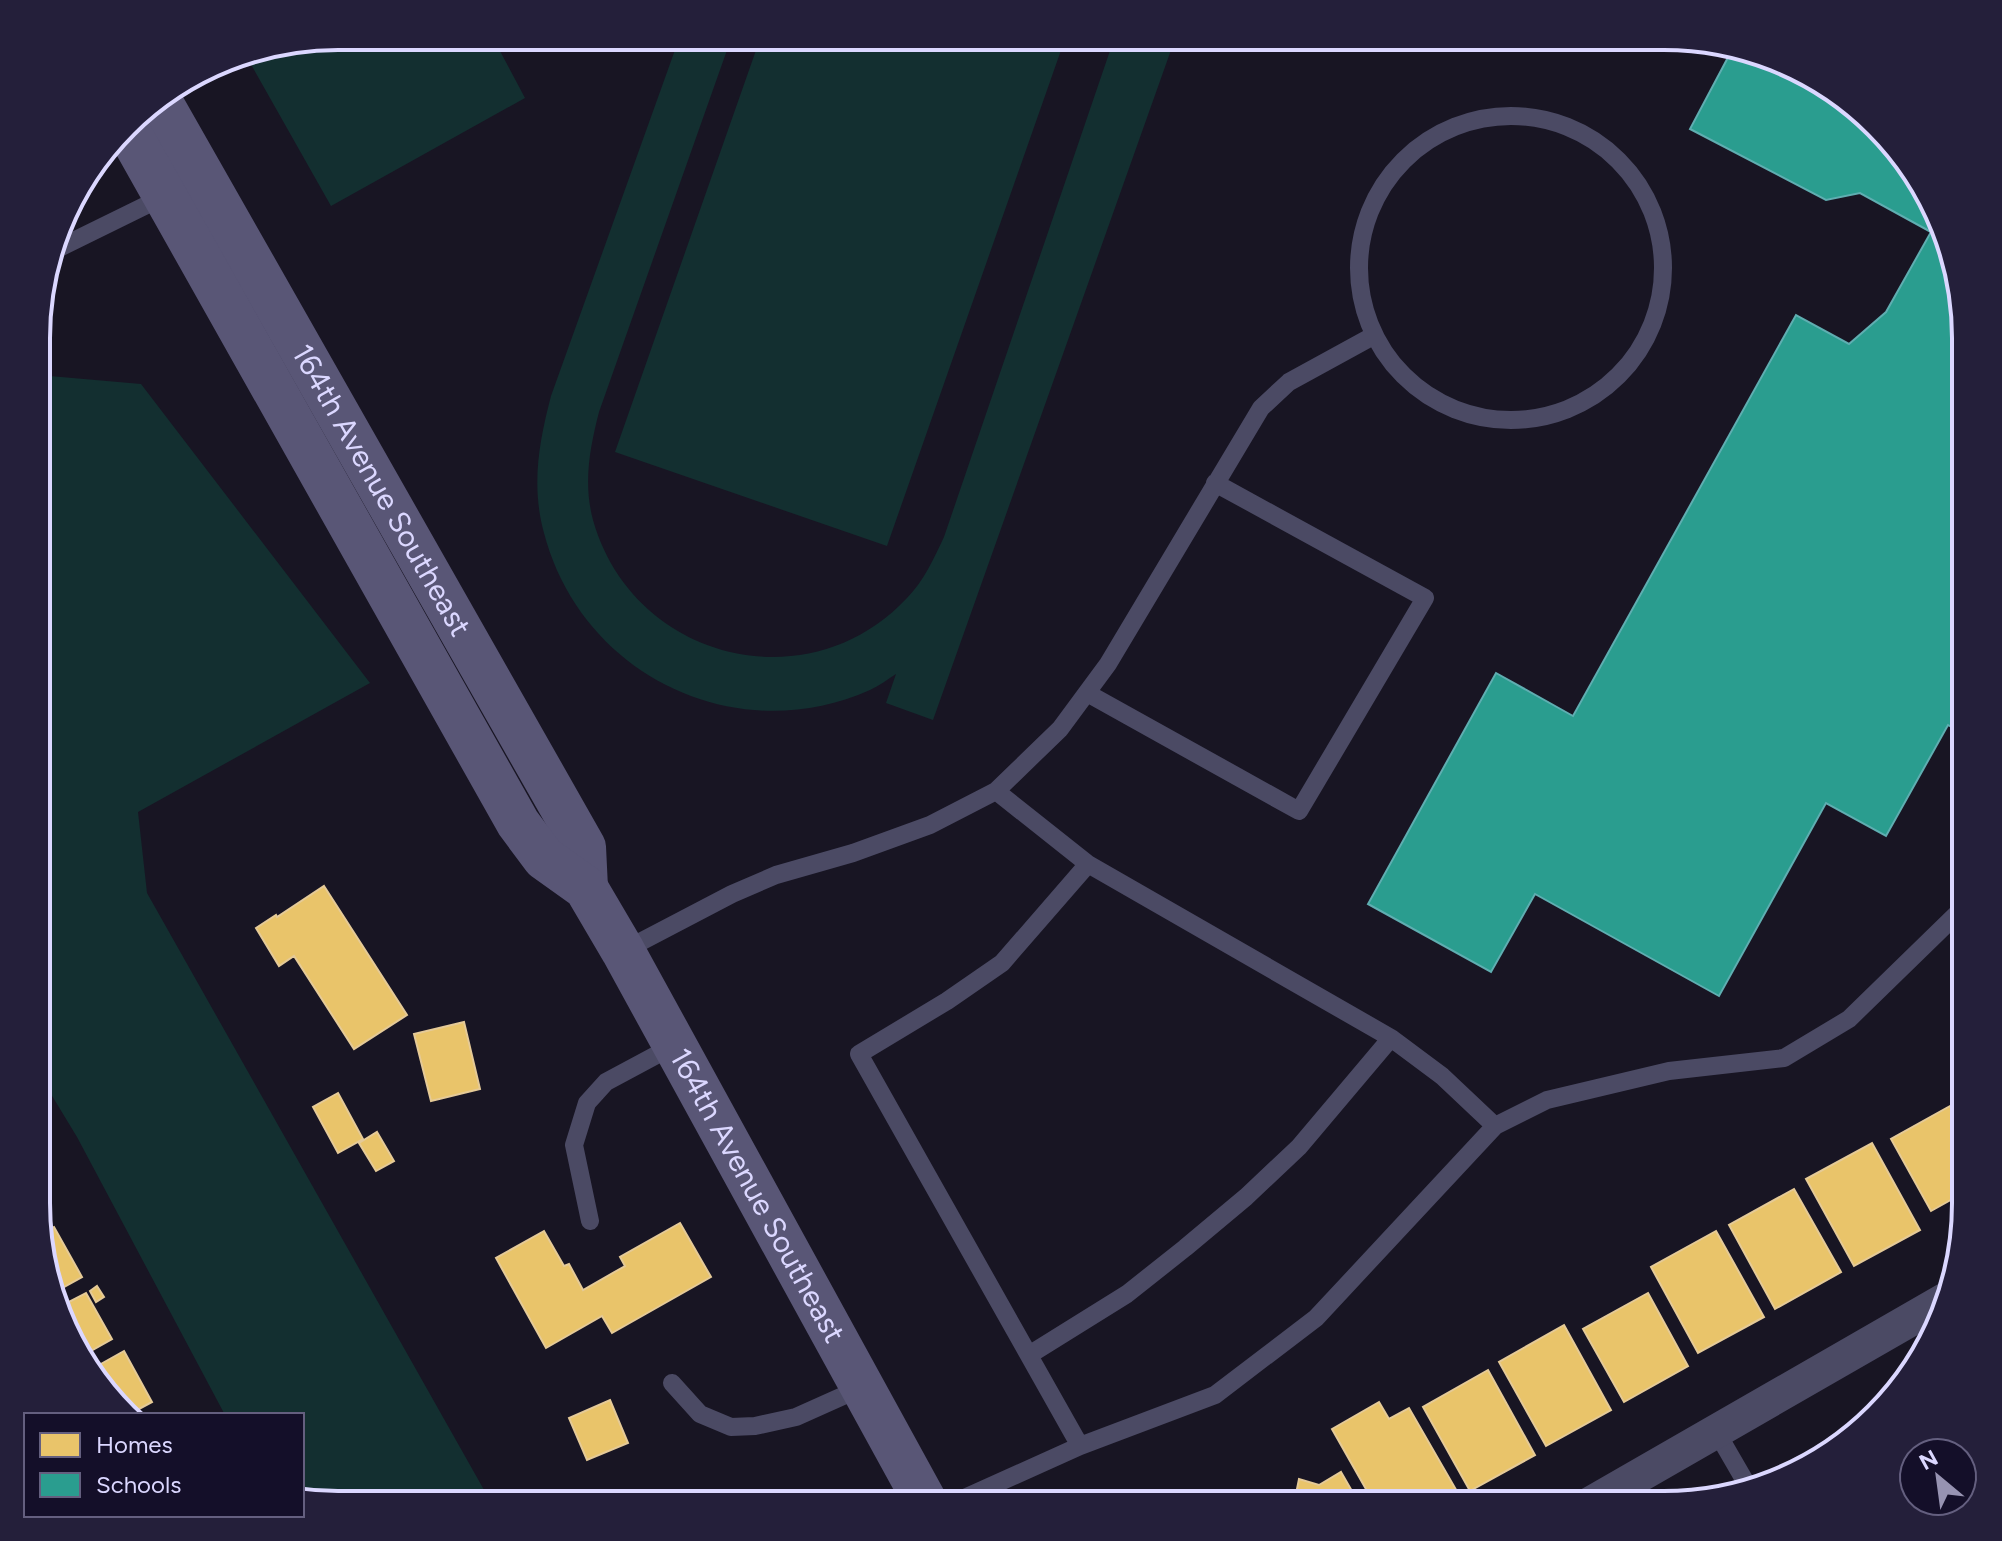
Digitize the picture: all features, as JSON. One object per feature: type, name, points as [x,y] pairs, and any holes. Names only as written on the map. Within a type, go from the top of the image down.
[{"type":"street","name":"164th Avenue Southeast","points":[[162,111],[184,186],[518,823],[544,858],[586,888],[919,1491]]},
{"type":"street","name":"164th Avenue Southeast","points":[[133,135],[184,186]]},
{"type":"street","points":[[1612,1491],[1932,1307]]},
{"type":"lane","points":[[1490,116],[1544,117],[1596,140],[1635,176],[1663,245],[1662,299],[1632,361],[1593,397],[1564,412],[1511,421],[1459,412],[1404,378],[1373,336],[1357,272],[1365,219],[1391,172],[1431,137],[1490,116]]},
{"type":"lane","points":[[66,244],[184,186]]},
{"type":"lane","points":[[623,951],[732,894],[776,875],[853,853],[930,825],[996,791],[1060,729],[1108,664],[1261,408],[1289,382],[1373,336]]},
{"type":"lane","points":[[1087,693],[1299,811],[1425,598],[1215,483]]},
{"type":"lane","points":[[996,791],[1088,864],[1391,1038],[1442,1076],[1495,1126]]},
{"type":"lane","points":[[1080,1446],[859,1054],[947,1001],[1002,963],[1088,864]]},
{"type":"lane","points":[[980,1491],[1080,1446],[1215,1395],[1316,1318],[1495,1126],[1547,1100],[1669,1071],[1784,1058],[1849,1019],[1952,919]]},
{"type":"lane","points":[[1029,1355],[1127,1294],[1246,1197],[1299,1147],[1391,1038]]},
{"type":"lane","points":[[590,1221],[574,1145],[587,1103],[606,1082],[675,1045]]},
{"type":"lane","points":[[672,1383],[700,1414],[731,1427],[755,1426],[796,1417],[863,1387]]},
{"type":"lane","points":[[1716,1431],[1744,1479]]},
{"type":"green space","points":[[499,50],[525,98],[331,206],[251,64],[319,51]]},
{"type":"green space","points":[[675,50],[727,50],[599,412],[589,465],[588,492],[593,520],[614,568],[644,606],[683,634],[727,651],[774,657],[821,650],[866,631],[913,591],[924,577],[944,537],[1110,50],[1171,50],[933,720],[886,703],[896,674],[870,690],[819,706],[768,711],[718,704],[671,687],[628,661],[592,626],[563,583],[544,533],[537,481],[551,396]]},
{"type":"green space","points":[[756,50],[1061,50],[887,546],[615,452]]},
{"type":"green space","points":[[50,376],[141,384],[370,683],[138,812],[147,893],[485,1491],[304,1489],[304,1413],[224,1413],[77,1137],[50,1092]]},
{"type":"building: Homes","points":[[324,886],[407,1015],[354,1049],[294,956],[279,966],[256,928]]},
{"type":"building: Homes","points":[[464,1022],[480,1089],[431,1101],[414,1034]]},
{"type":"building: Homes","points":[[338,1093],[363,1139],[338,1153],[313,1107]]},
{"type":"building: Homes","points":[[1950,1106],[1952,1199],[1931,1211],[1891,1139]]},
{"type":"building: Homes","points":[[377,1132],[394,1161],[376,1171],[359,1143]]},
{"type":"building: Homes","points":[[1872,1143],[1920,1230],[1854,1266],[1806,1179]]},
{"type":"building: Homes","points":[[1794,1189],[1841,1272],[1775,1309],[1729,1225]]},
{"type":"building: Homes","points":[[680,1223],[711,1277],[612,1333],[602,1316],[546,1348],[496,1258],[544,1231],[564,1266],[569,1264],[583,1290],[625,1266],[620,1257]]},
{"type":"building: Homes","points":[[54,1227],[82,1277],[63,1288],[52,1240],[51,1228]]},
{"type":"building: Homes","points":[[1716,1231],[1764,1317],[1698,1353],[1651,1267]]},
{"type":"building: Homes","points":[[97,1286],[104,1297],[96,1302],[90,1291]]},
{"type":"building: Homes","points":[[86,1293],[112,1339],[91,1351],[68,1302]]},
{"type":"building: Homes","points":[[1648,1293],[1688,1366],[1624,1402],[1583,1329]]},
{"type":"building: Homes","points":[[1564,1325],[1611,1410],[1546,1446],[1499,1362]]},
{"type":"building: Homes","points":[[124,1351],[152,1402],[137,1410],[100,1364]]},
{"type":"building: Homes","points":[[1488,1370],[1535,1455],[1470,1491],[1423,1407]]},
{"type":"building: Homes","points":[[610,1400],[628,1443],[587,1460],[569,1418]]},
{"type":"building: Homes","points":[[1379,1402],[1389,1419],[1409,1408],[1457,1491],[1367,1491],[1332,1429]]},
{"type":"building: Homes","points":[[1341,1472],[1352,1491],[1297,1491],[1299,1479],[1319,1485]]},
{"type":"building: Schools","points":[[1728,58],[1774,72],[1808,89],[1839,110],[1880,148],[1903,178],[1922,211],[1930,228],[1937,246],[1942,264],[1950,301],[1952,338],[1952,727],[1948,725],[1886,836],[1826,803],[1719,996],[1535,894],[1491,972],[1368,904],[1496,673],[1573,716],[1796,315],[1849,344],[1886,312],[1931,232],[1860,193],[1826,200],[1690,129]]}]
